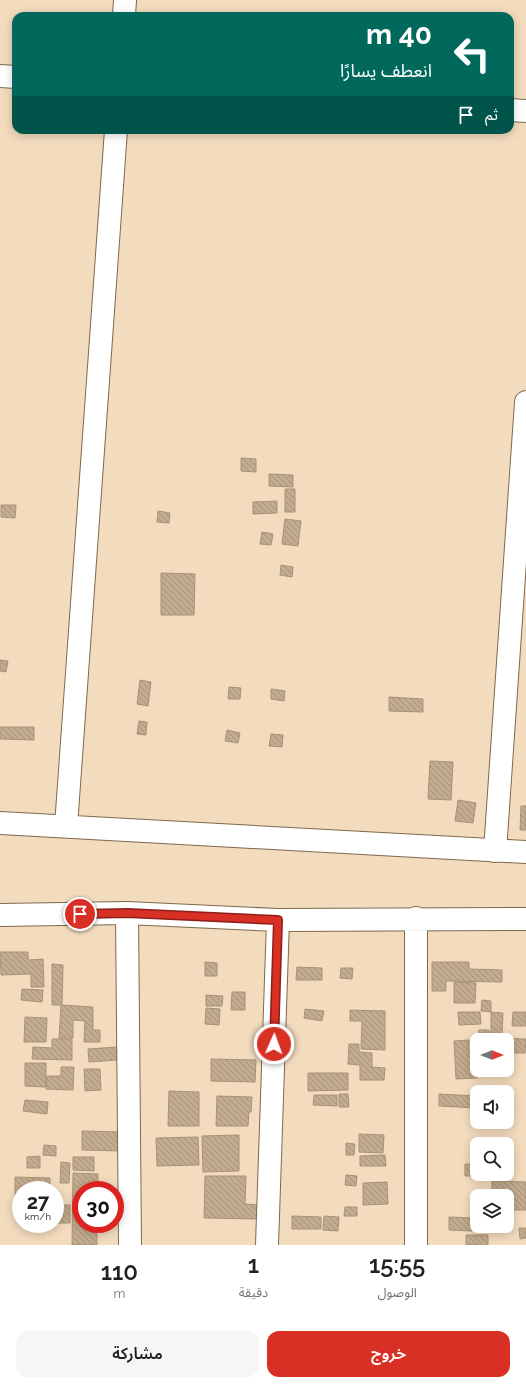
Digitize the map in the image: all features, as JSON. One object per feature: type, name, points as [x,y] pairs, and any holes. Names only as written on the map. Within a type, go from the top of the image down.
[{"type":"street","points":[[124,12],[125,0]]},
{"type":"street","points":[[0,76],[12,77]]},
{"type":"street","points":[[514,110],[526,111]]},
{"type":"street","points":[[66,826],[116,134]]},
{"type":"street","points":[[495,851],[526,402]]},
{"type":"street","points":[[0,823],[526,852]]},
{"type":"street","points":[[127,913],[130,1245]]},
{"type":"street","points":[[0,915],[127,913],[278,920],[416,918],[526,919]]},
{"type":"street","points":[[416,918],[416,1245]]},
{"type":"street","points":[[268,1245],[278,920]]},
{"type":"building","points":[[241,458],[256,459],[256,472],[241,471]]},
{"type":"building","points":[[269,474],[293,475],[293,487],[269,486]]},
{"type":"building","points":[[285,489],[295,489],[295,512],[285,512]]},
{"type":"building","points":[[277,501],[277,513],[253,514],[253,502]]},
{"type":"building","points":[[1,505],[16,505],[15,518],[1,517]]},
{"type":"building","points":[[158,511],[170,513],[169,523],[157,522]]},
{"type":"building","points":[[285,519],[301,521],[298,546],[282,544]]},
{"type":"building","points":[[262,532],[273,534],[271,545],[260,544]]},
{"type":"building","points":[[281,565],[293,567],[292,577],[280,575]]},
{"type":"building","points":[[161,573],[195,574],[194,615],[161,615]]},
{"type":"building","points":[[0,660],[8,661],[6,672],[0,671]]},
{"type":"building","points":[[140,680],[151,682],[148,706],[137,704]]},
{"type":"building","points":[[229,687],[241,688],[240,699],[228,699]]},
{"type":"building","points":[[271,689],[285,691],[284,701],[271,699]]},
{"type":"building","points":[[389,697],[423,699],[423,712],[389,711]]},
{"type":"building","points":[[139,721],[147,722],[146,735],[137,734]]},
{"type":"building","points":[[0,727],[34,727],[34,740],[0,739]]},
{"type":"building","points":[[227,730],[240,733],[238,743],[225,741]]},
{"type":"building","points":[[271,734],[283,735],[282,747],[269,746]]},
{"type":"building","points":[[430,761],[453,762],[451,800],[428,799]]},
{"type":"building","points":[[458,800],[476,803],[473,823],[455,821]]},
{"type":"building","points":[[521,806],[526,806],[526,830],[520,830]]},
{"type":"building","points":[[0,952],[28,952],[28,960],[43,959],[44,987],[31,987],[31,974],[1,975]]},
{"type":"building","points":[[205,962],[217,963],[217,976],[205,976]]},
{"type":"building","points":[[432,962],[469,962],[469,969],[502,970],[502,982],[446,981],[446,991],[432,991]]},
{"type":"building","points":[[52,964],[63,965],[62,1005],[52,1005]]},
{"type":"building","points":[[297,967],[322,968],[322,980],[296,980]]},
{"type":"building","points":[[341,968],[353,968],[352,979],[340,978]]},
{"type":"building","points":[[454,982],[476,983],[475,1003],[454,1003]]},
{"type":"building","points":[[22,989],[43,990],[42,1002],[21,1000]]},
{"type":"building","points":[[232,992],[245,992],[245,1010],[231,1010]]},
{"type":"building","points":[[206,995],[223,996],[222,1006],[206,1006]]},
{"type":"building","points":[[482,1000],[491,1001],[491,1012],[481,1011]]},
{"type":"building","points":[[61,1005],[93,1007],[93,1030],[100,1030],[100,1042],[84,1042],[85,1021],[73,1020],[73,1038],[59,1038]]},
{"type":"building","points":[[206,1008],[220,1009],[219,1025],[205,1024]]},
{"type":"building","points":[[305,1009],[324,1011],[322,1021],[304,1018]]},
{"type":"building","points":[[350,1010],[385,1011],[385,1050],[361,1049],[362,1021],[350,1021]]},
{"type":"building","points":[[458,1012],[480,1012],[481,1024],[459,1025]]},
{"type":"building","points":[[491,1012],[503,1013],[502,1033],[491,1033]]},
{"type":"building","points":[[513,1012],[526,1012],[526,1026],[512,1026]]},
{"type":"building","points":[[25,1017],[47,1018],[46,1042],[24,1042]]},
{"type":"building","points":[[479,1030],[489,1030],[489,1033],[479,1033]]},
{"type":"building","points":[[52,1039],[72,1039],[72,1060],[32,1059],[33,1047],[52,1048]]},
{"type":"building","points":[[514,1039],[526,1039],[525,1053],[514,1053]]},
{"type":"building","points":[[469,1040],[470,1077],[477,1078],[456,1079],[454,1041]]},
{"type":"building","points":[[349,1044],[359,1044],[359,1052],[372,1053],[372,1067],[385,1068],[384,1080],[360,1080],[360,1065],[348,1064]]},
{"type":"building","points":[[117,1047],[118,1060],[89,1062],[88,1049]]},
{"type":"building","points":[[211,1059],[256,1060],[255,1082],[211,1081]]},
{"type":"building","points":[[25,1063],[46,1063],[46,1087],[25,1086]]},
{"type":"building","points":[[61,1067],[74,1067],[73,1090],[46,1089],[47,1076],[61,1076]]},
{"type":"building","points":[[84,1069],[100,1069],[101,1090],[85,1091]]},
{"type":"building","points":[[308,1073],[348,1073],[348,1090],[308,1091]]},
{"type":"building","points":[[169,1091],[199,1092],[199,1126],[168,1126]]},
{"type":"building","points":[[339,1094],[348,1094],[349,1107],[339,1107]]},
{"type":"building","points":[[439,1094],[470,1096],[470,1108],[439,1106]]},
{"type":"building","points":[[314,1095],[337,1095],[337,1106],[313,1105]]},
{"type":"building","points":[[217,1096],[252,1097],[248,1126],[216,1126]]},
{"type":"building","points":[[25,1100],[48,1102],[47,1114],[23,1111]]},
{"type":"building","points":[[82,1131],[121,1132],[121,1151],[82,1150]]},
{"type":"building","points":[[359,1134],[384,1135],[383,1153],[359,1152]]},
{"type":"building","points":[[239,1135],[239,1171],[203,1172],[202,1136]]},
{"type":"building","points":[[198,1137],[199,1165],[157,1166],[156,1138]]},
{"type":"building","points":[[346,1143],[355,1144],[354,1155],[346,1155]]},
{"type":"building","points":[[44,1145],[56,1146],[56,1156],[43,1155]]},
{"type":"building","points":[[385,1155],[386,1166],[360,1166],[360,1156]]},
{"type":"building","points":[[40,1156],[40,1168],[27,1168],[27,1157]]},
{"type":"building","points":[[73,1157],[94,1157],[94,1171],[73,1170]]},
{"type":"building","points":[[61,1162],[70,1163],[69,1183],[60,1181]]},
{"type":"building","points":[[465,1164],[470,1164],[470,1176],[465,1176]]},
{"type":"building","points":[[73,1173],[98,1174],[98,1181],[73,1181]]},
{"type":"building","points":[[346,1175],[357,1176],[356,1186],[345,1185]]},
{"type":"building","points":[[205,1176],[246,1176],[245,1204],[260,1205],[259,1219],[204,1218]]},
{"type":"building","points":[[15,1177],[50,1178],[50,1181],[15,1181]]},
{"type":"building","points":[[492,1181],[526,1182],[526,1210],[514,1210],[514,1189],[492,1189]]},
{"type":"building","points":[[387,1182],[388,1204],[363,1205],[363,1183]]},
{"type":"building","points":[[64,1205],[70,1205],[70,1223],[64,1223]]},
{"type":"building","points":[[345,1207],[357,1207],[357,1216],[344,1216]]},
{"type":"building","points":[[292,1216],[321,1217],[321,1229],[292,1229]]},
{"type":"building","points":[[324,1216],[339,1217],[338,1231],[323,1230]]},
{"type":"building","points":[[449,1217],[470,1218],[470,1231],[449,1230]]},
{"type":"building","points":[[519,1228],[526,1228],[526,1238],[520,1239]]},
{"type":"building","points":[[72,1233],[97,1233],[97,1245],[72,1245]]},
{"type":"building","points":[[466,1235],[488,1235],[488,1245],[466,1245]]},
{"type":"route","points":[[80,914],[127,913],[278,920],[274,1044]]}]
